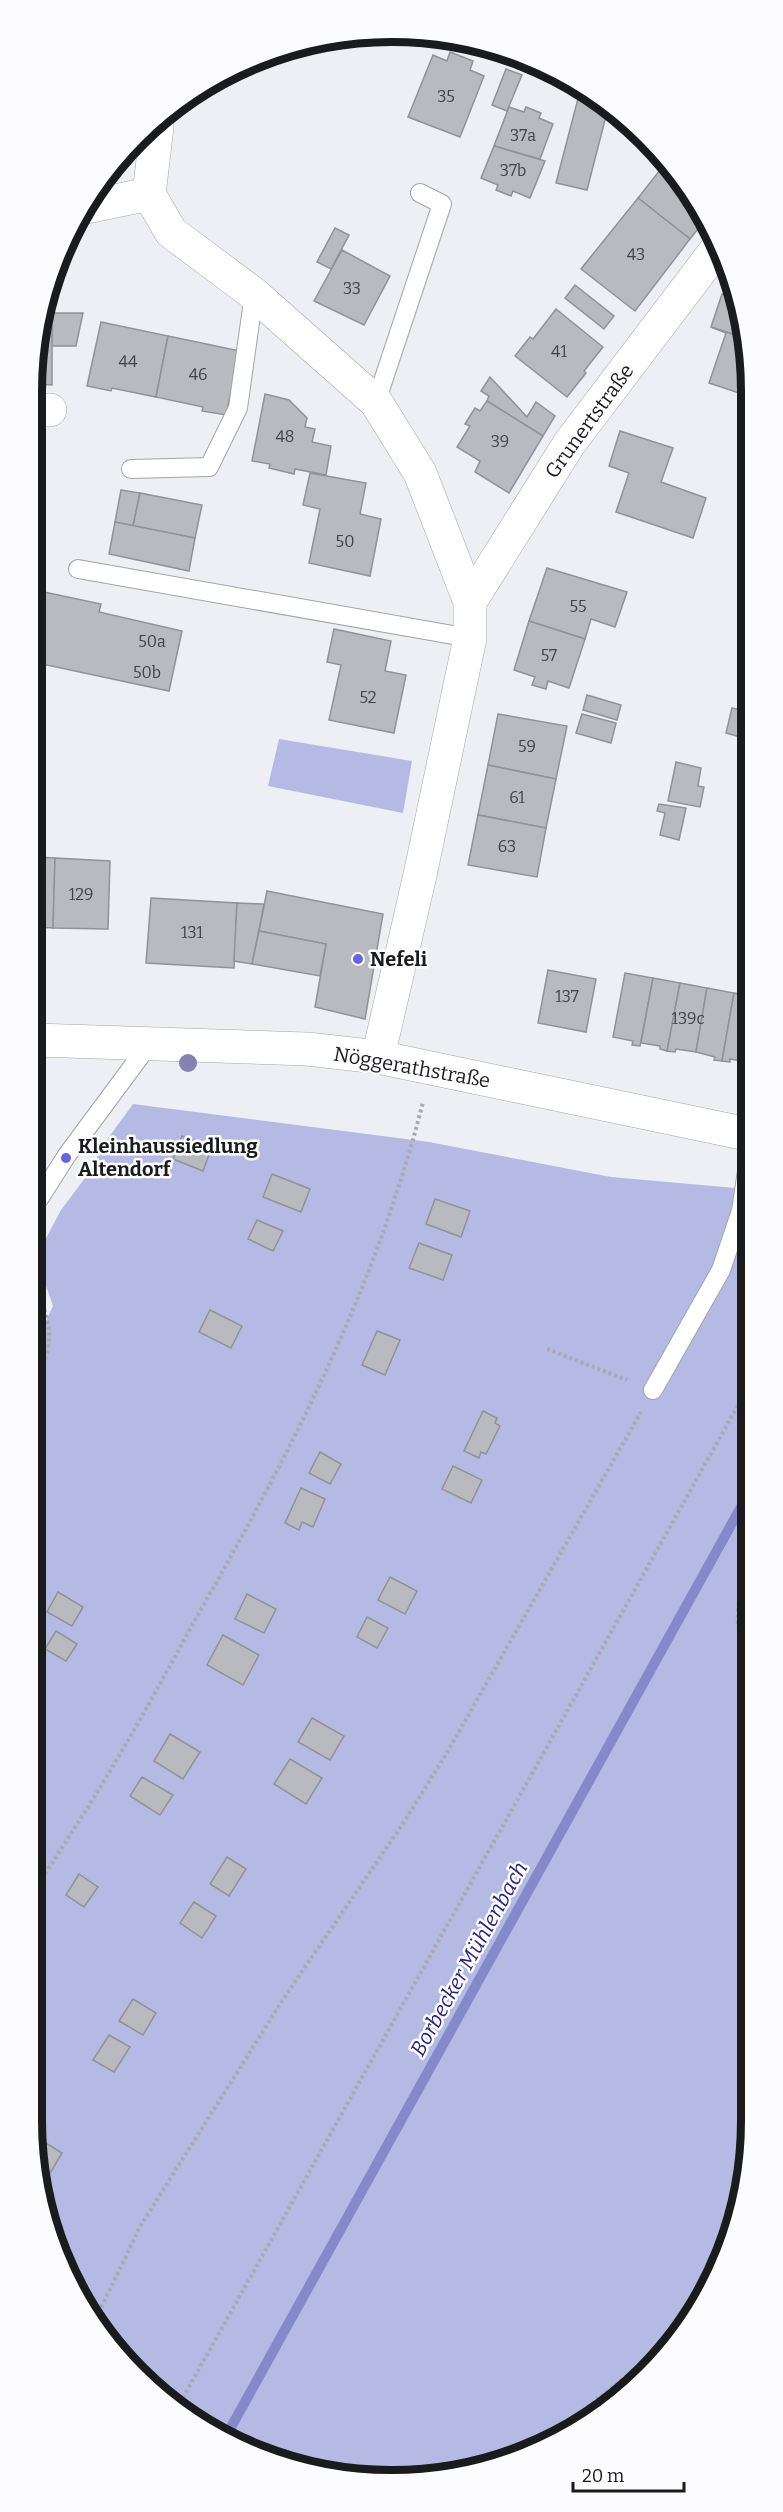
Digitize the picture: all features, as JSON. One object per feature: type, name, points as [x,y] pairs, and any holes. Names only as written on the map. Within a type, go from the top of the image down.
[{"type":"street","points":[[156,133],[149,194],[171,232],[254,294],[376,402],[420,472],[470,602],[471,638],[378,1057]]},
{"type":"street","points":[[96,205],[149,194]]},
{"type":"street","name":"Grunertstraße","points":[[470,602],[569,444],[712,254]]},
{"type":"street","name":"Nöggerathstraße","points":[[42,1040],[307,1049],[378,1057],[741,1133]]},
{"type":"lane","points":[[376,402],[442,204],[420,193]]},
{"type":"lane","points":[[131,469],[209,467],[237,408],[254,294]]},
{"type":"lane","points":[[78,569],[471,638]]},
{"type":"lane","points":[[42,1194],[67,1155],[114,1095],[150,1043]]},
{"type":"lane","points":[[653,1390],[721,1270],[741,1211]]},
{"type":"path","points":[[42,1878],[108,1775],[227,1565],[307,1415],[366,1280],[391,1216],[404,1175],[430,1068]]},
{"type":"path","points":[[42,1306],[49,1323],[49,1354],[42,1369]]},
{"type":"path","points":[[99,2312],[141,2225],[284,1998],[396,1835],[445,1756],[653,1390],[547,1349]]},
{"type":"path","points":[[182,2400],[741,1400]]},
{"type":"path","points":[[741,1595],[736,1611],[741,1636]]},
{"type":"path","points":[[573,2419],[644,2362]]},
{"type":"shaded area","points":[[279,739],[412,761],[403,813],[268,786]]},
{"type":"shaded area","points":[[133,1104],[429,1142],[611,1177],[741,1188],[741,2120],[734,2189],[722,2233],[705,2275],[682,2315],[639,2368],[604,2398],[566,2423],[525,2443],[482,2458],[414,2469],[346,2467],[279,2451],[217,2423],[197,2411],[161,2383],[144,2368],[114,2333],[78,2275],[54,2211],[45,2166],[42,2120],[42,1315],[46,1321],[53,1306],[42,1274],[42,1246],[61,1210],[88,1174],[106,1141]]},
{"type":"building","points":[[450,52],[473,61],[470,70],[484,76],[460,137],[408,117],[433,55],[447,61]]},
{"type":"building","points":[[506,69],[522,75],[507,111],[492,105]]},
{"type":"building","points":[[579,97],[606,116],[587,190],[556,183]]},
{"type":"building","points":[[509,107],[524,112],[526,107],[541,113],[539,118],[553,124],[540,159],[494,146]]},
{"type":"building","points":[[494,146],[545,161],[530,198],[513,191],[511,196],[496,190],[498,185],[481,178]]},
{"type":"building","points":[[661,169],[682,197],[700,227],[690,239],[638,198]]},
{"type":"building","points":[[638,198],[690,239],[635,311],[581,269]]},
{"type":"building","points":[[335,228],[349,235],[331,269],[317,262]]},
{"type":"building","points":[[342,250],[390,276],[364,325],[314,301]]},
{"type":"building","points":[[575,285],[614,316],[604,329],[565,298]]},
{"type":"building","points":[[722,294],[727,296],[736,335],[711,327]]},
{"type":"building","points":[[556,309],[603,347],[567,397],[515,356],[530,337],[533,339]]},
{"type":"building","points":[[52,313],[83,313],[76,346],[52,346]]},
{"type":"building","points":[[101,322],[168,336],[156,397],[112,388],[111,391],[87,386]]},
{"type":"building","points":[[49,323],[52,323],[52,385],[42,384]]},
{"type":"building","points":[[711,327],[736,335],[741,394],[709,383],[726,333]]},
{"type":"building","points":[[168,336],[240,351],[226,415],[202,411],[203,407],[156,397]]},
{"type":"building","points":[[490,377],[527,417],[536,402],[555,416],[543,436],[487,401],[489,396],[481,391]]},
{"type":"building","points":[[265,394],[289,400],[307,418],[305,427],[315,429],[312,442],[331,446],[326,475],[295,469],[294,474],[269,468],[270,464],[252,461]]},
{"type":"building","points":[[487,401],[543,436],[509,493],[475,472],[480,461],[457,447],[470,426],[465,424],[475,408],[480,411]]},
{"type":"building","points":[[620,431],[673,448],[661,482],[706,498],[693,538],[616,512],[629,473],[609,466]]},
{"type":"building","points":[[310,473],[366,483],[360,514],[381,519],[370,576],[309,563],[320,509],[303,505]]},
{"type":"building","points":[[121,490],[140,493],[133,526],[115,522]]},
{"type":"building","points":[[140,493],[202,505],[195,538],[133,526]]},
{"type":"building","points":[[115,522],[195,538],[189,571],[109,554]]},
{"type":"building","points":[[547,568],[627,592],[615,627],[591,619],[585,639],[529,621]]},
{"type":"building","points":[[44,592],[101,604],[99,612],[182,631],[169,691],[42,664]]},
{"type":"building","points":[[529,621],[585,639],[569,688],[548,681],[546,689],[532,685],[535,677],[514,670]]},
{"type":"building","points":[[334,629],[391,641],[385,671],[406,675],[394,733],[329,720],[341,665],[327,662]]},
{"type":"building","points":[[587,695],[621,705],[617,720],[583,710]]},
{"type":"building","points":[[732,708],[741,710],[740,737],[726,733]]},
{"type":"building","points":[[498,714],[567,726],[556,779],[488,765]]},
{"type":"building","points":[[582,714],[616,723],[611,743],[576,733]]},
{"type":"building","points":[[676,762],[701,768],[698,786],[704,787],[700,807],[668,801]]},
{"type":"building","points":[[488,765],[556,779],[546,828],[478,815]]},
{"type":"building","points":[[659,804],[686,808],[679,840],[660,835],[665,813],[657,811]]},
{"type":"building","points":[[478,815],[546,828],[537,877],[468,865]]},
{"type":"building","points":[[42,857],[55,858],[53,928],[42,927]]},
{"type":"building","points":[[55,858],[110,861],[108,929],[53,928]]},
{"type":"building","points":[[267,891],[383,914],[365,1019],[315,1007],[326,944],[259,931]]},
{"type":"building","points":[[151,898],[237,903],[234,968],[146,963]]},
{"type":"building","points":[[237,903],[264,904],[252,964],[234,961]]},
{"type":"building","points":[[259,931],[326,944],[320,976],[252,964]]},
{"type":"building","points":[[548,970],[596,979],[586,1032],[538,1023]]},
{"type":"building","points":[[625,973],[653,978],[640,1046],[632,1045],[633,1041],[613,1037]]},
{"type":"building","points":[[653,978],[680,983],[667,1051],[660,1049],[660,1046],[641,1043]]},
{"type":"building","points":[[680,983],[707,988],[696,1052],[676,1049],[675,1052],[667,1051]]},
{"type":"building","points":[[707,988],[734,993],[722,1061],[696,1052]]},
{"type":"building","points":[[734,993],[741,994],[741,1061],[730,1059],[730,1062],[722,1061]]},
{"type":"building","points":[[182,1136],[212,1147],[203,1171],[173,1159]]},
{"type":"building","points":[[272,1174],[310,1189],[301,1212],[263,1197]]},
{"type":"building","points":[[435,1199],[470,1211],[461,1237],[426,1224]]},
{"type":"building","points":[[257,1220],[283,1231],[273,1251],[248,1239]]},
{"type":"building","points":[[419,1243],[452,1255],[443,1280],[409,1268]]},
{"type":"building","points":[[210,1310],[242,1326],[231,1348],[199,1332]]},
{"type":"building","points":[[377,1331],[400,1340],[385,1375],[362,1365]]},
{"type":"building","points":[[483,1411],[497,1418],[495,1423],[500,1426],[486,1454],[481,1452],[479,1458],[464,1451]]},
{"type":"building","points":[[320,1452],[341,1464],[330,1484],[309,1473]]},
{"type":"building","points":[[453,1466],[482,1480],[471,1503],[442,1489]]},
{"type":"building","points":[[301,1488],[325,1499],[313,1527],[302,1522],[299,1530],[285,1523]]},
{"type":"building","points":[[390,1577],[417,1591],[405,1614],[378,1600]]},
{"type":"building","points":[[58,1592],[83,1607],[72,1626],[47,1612]]},
{"type":"building","points":[[247,1594],[276,1609],[264,1633],[235,1619]]},
{"type":"building","points":[[367,1617],[388,1628],[377,1648],[357,1637]]},
{"type":"building","points":[[56,1631],[77,1644],[66,1661],[45,1649]]},
{"type":"building","points":[[223,1635],[259,1655],[243,1685],[207,1665]]},
{"type":"building","points":[[312,1718],[344,1736],[330,1760],[298,1742]]},
{"type":"building","points":[[170,1734],[200,1752],[183,1779],[154,1761]]},
{"type":"building","points":[[290,1759],[322,1778],[306,1804],[274,1784]]},
{"type":"building","points":[[142,1777],[173,1795],[160,1815],[130,1796]]},
{"type":"building","points":[[227,1857],[246,1869],[229,1896],[210,1884]]},
{"type":"building","points":[[79,1874],[98,1887],[84,1907],[66,1895]]},
{"type":"building","points":[[194,1902],[216,1916],[202,1938],[180,1923]]},
{"type":"building","points":[[133,1999],[156,2013],[143,2035],[119,2021]]},
{"type":"building","points":[[109,2035],[130,2047],[114,2072],[93,2060]]},
{"type":"building","points":[[43,2141],[62,2153],[49,2175],[46,2173]]},
{"type":"waterway","name":"Borbecker Mühlenbach","points":[[230,2430],[741,1507]]},
{"type":"place","name":"Nefeli","points":[[358,959]]},
{"type":"place","name":"Kleinhaussiedlung Altendorf","points":[[66,1158]]}]
